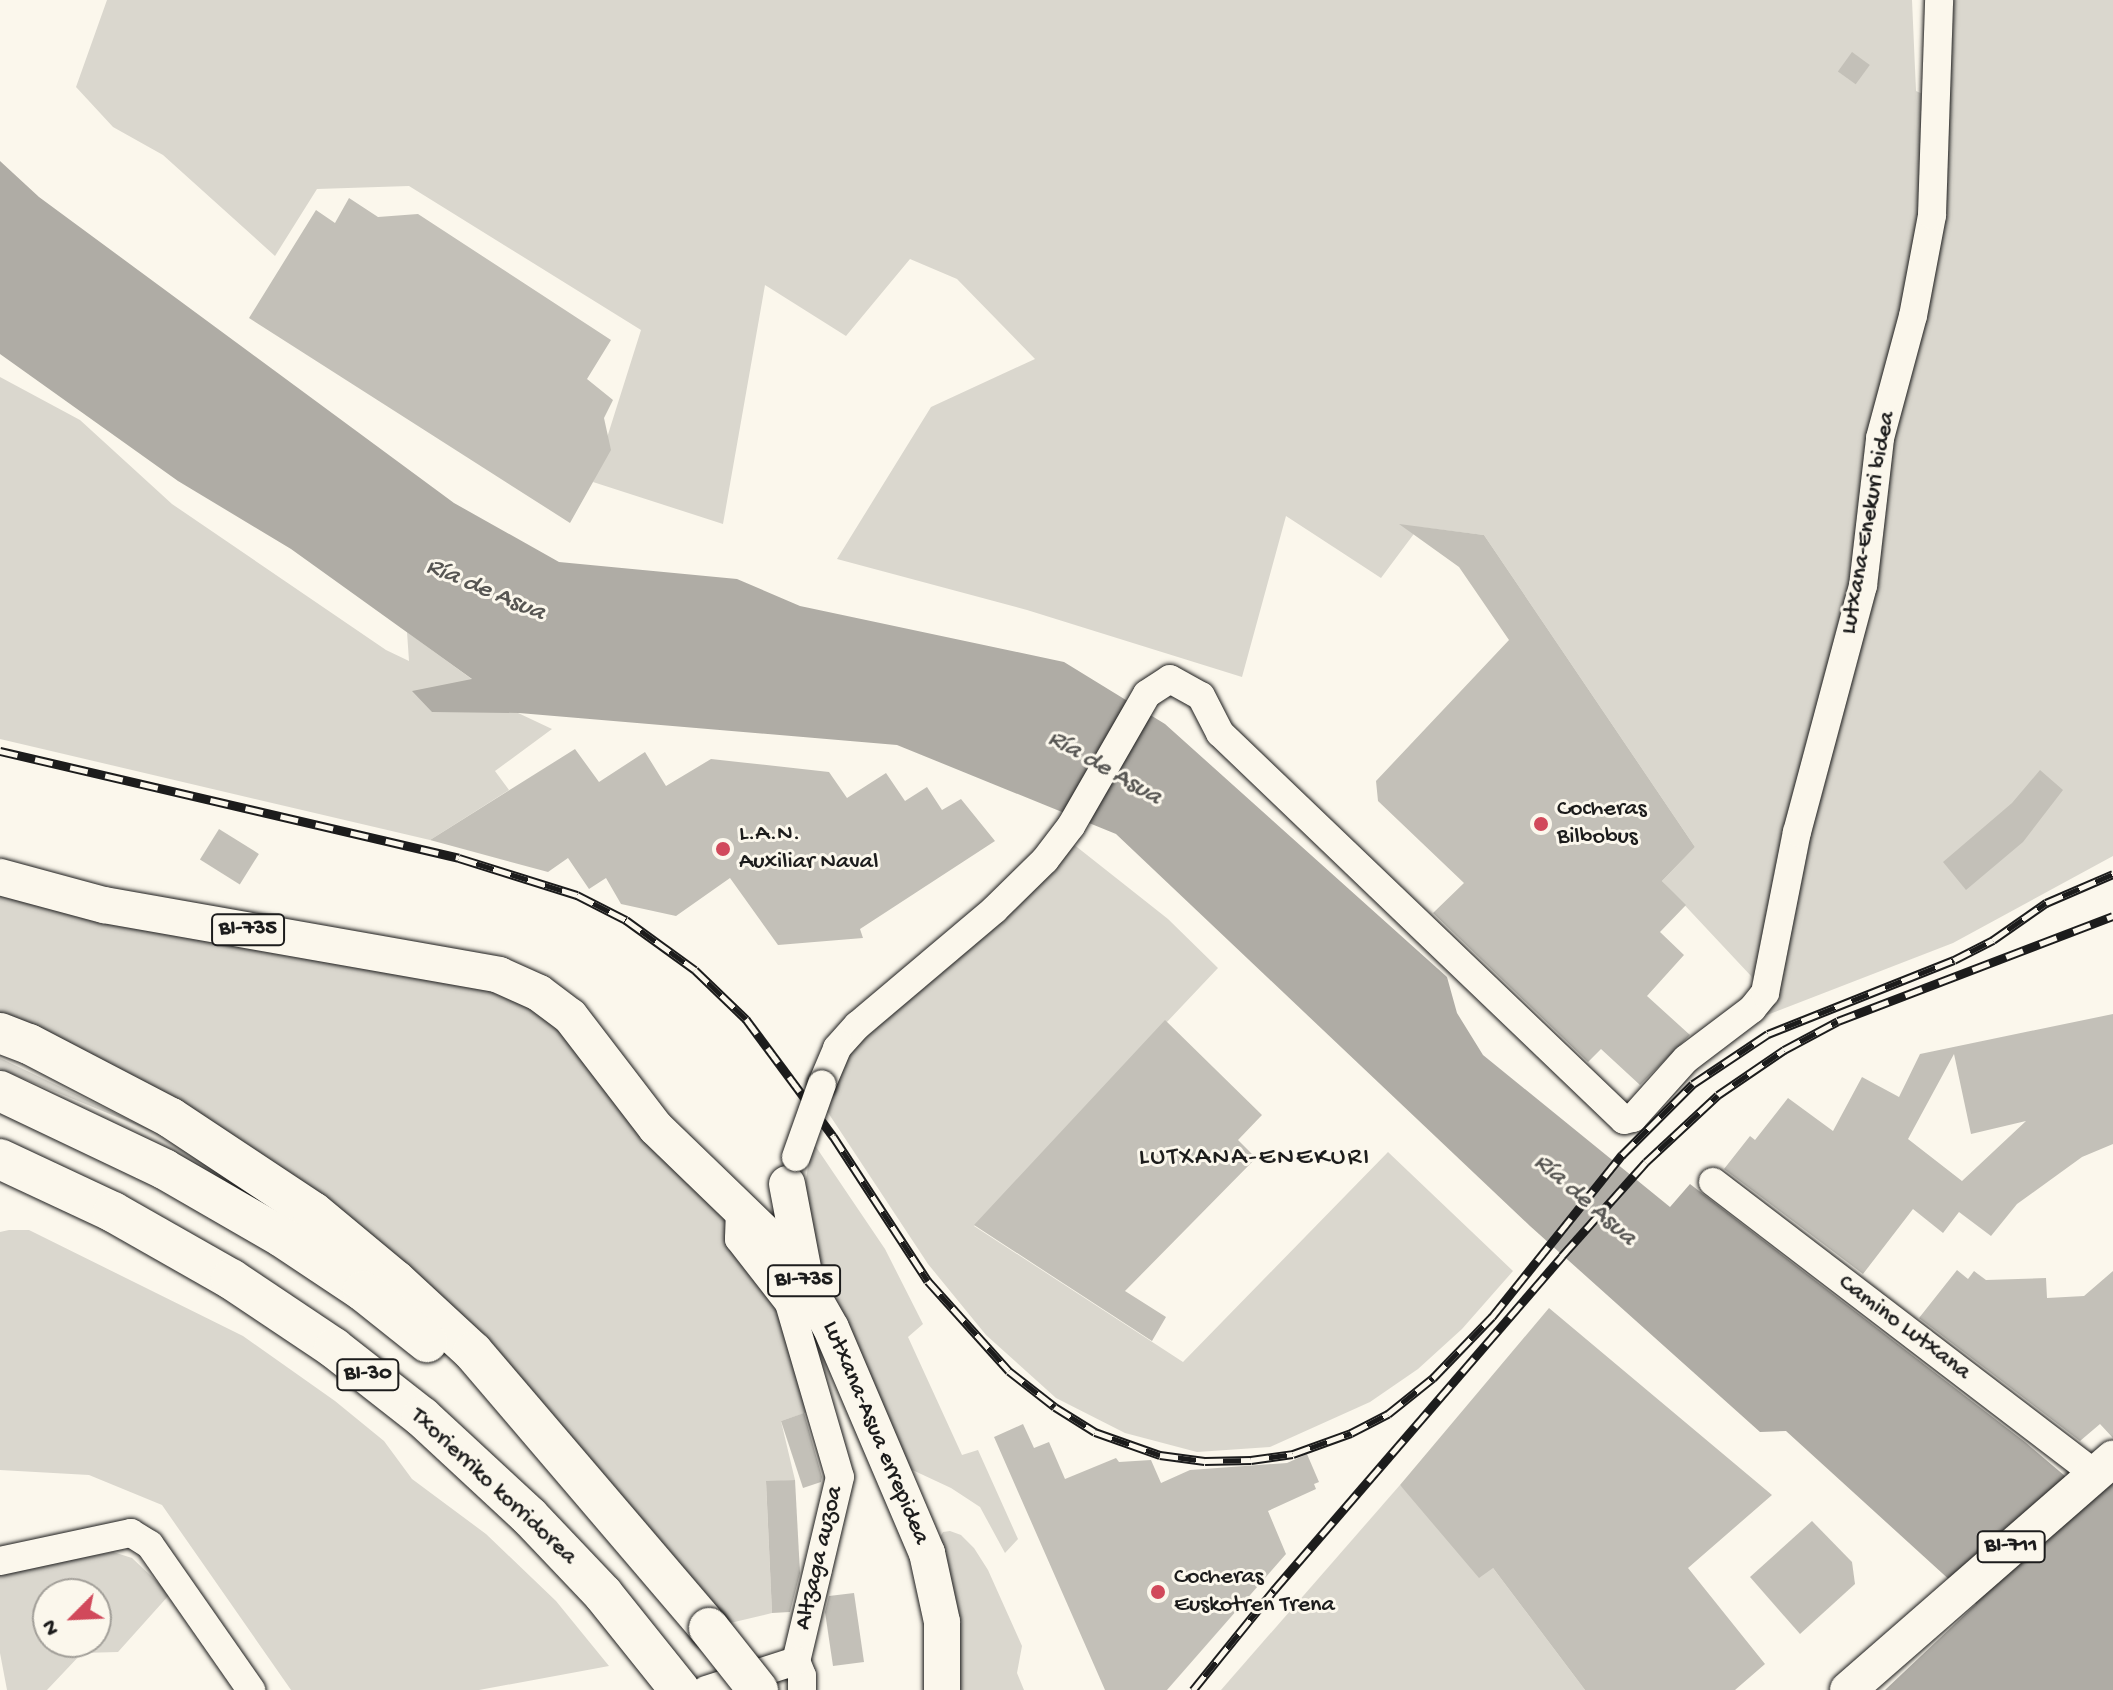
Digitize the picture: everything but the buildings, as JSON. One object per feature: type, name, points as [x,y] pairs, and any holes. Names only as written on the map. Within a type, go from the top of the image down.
[{"type":"highway","points":[[0,1033],[29,1044],[171,1118],[313,1212],[473,1352],[617,1519]]},
{"type":"highway","name":"BI-30","points":[[0,1091],[164,1169],[282,1237],[363,1291],[528,1428],[617,1519],[758,1690]]},
{"type":"highway","name":"Txorierriko korridorea","points":[[0,1159],[113,1212],[231,1279],[334,1348],[422,1417],[529,1516],[603,1594],[675,1683]]},
{"type":"highway","points":[[0,1178],[113,1212]]},
{"type":"main road","name":"Lutxana-Asua errepidea","points":[[0,877],[104,905],[499,975],[539,993],[570,1016],[656,1128],[750,1218],[807,1286],[831,1328],[927,1553],[942,1622],[942,1690]]},
{"type":"main road","points":[[791,1170],[807,1286]]},
{"type":"main road","name":"BI-711","points":[[1848,1690],[2096,1473]]},
{"type":"street","name":"Lutxana-Enekuri bidea","points":[[791,1170],[837,1048],[858,1025],[994,910],[1045,860],[1067,831],[1147,694],[1170,679],[1201,696],[1220,733],[1624,1120],[1633,1118],[1686,1059],[1752,1009],[1765,993],[1801,817],[1863,586],[1880,438],[1913,316],[1932,215],[1939,0]]},
{"type":"street","points":[[750,1218],[791,1170]]},
{"type":"street","name":"Camino Lutxana","points":[[1713,1182],[2096,1473]]},
{"type":"street","name":"Altzaga auzoa","points":[[750,1218],[739,1239],[789,1303],[840,1477],[796,1661],[802,1676],[802,1690]]},
{"type":"street","points":[[0,1561],[131,1533],[150,1545],[251,1690]]},
{"type":"street","points":[[706,1690],[796,1661]]},
{"type":"shaded area","points":[[107,0],[1912,0],[1916,91],[1949,106],[1954,0],[2113,0],[2113,856],[1953,943],[1767,1015],[1751,976],[1662,881],[1695,847],[1484,535],[1419,527],[1381,578],[1286,516],[1242,677],[1027,610],[837,559],[931,407],[1035,359],[957,279],[910,259],[846,336],[765,285],[723,524],[593,482],[641,330],[409,186],[317,189],[275,256],[163,155],[113,127],[76,87]]},
{"type":"shaded area","points":[[0,377],[80,420],[172,504],[386,650],[409,661],[407,632],[473,680],[457,684],[552,729],[495,771],[509,790],[430,840],[0,739]]},
{"type":"shaded area","points":[[1063,836],[1168,919],[1218,968],[974,1226],[1183,1362],[1388,1152],[1513,1271],[1462,1329],[1418,1369],[1370,1402],[1270,1447],[1197,1452],[1125,1433],[1056,1398],[986,1335],[928,1264],[823,1105],[837,1048]]},
{"type":"shaded area","points":[[0,877],[539,993],[656,1128],[789,1303],[811,1411],[781,1421],[795,1480],[766,1482],[772,1613],[709,1628],[395,1280],[0,1033]]},
{"type":"shaded area","points":[[0,1058],[161,1135],[0,1069]]},
{"type":"shaded area","points":[[812,1141],[885,1249],[923,1324],[908,1337],[962,1455],[978,1450],[1018,1539],[1005,1553],[980,1507],[951,1488],[906,1467],[815,1258],[802,1205]]},
{"type":"shaded area","points":[[29,1230],[243,1336],[335,1401],[384,1441],[412,1479],[486,1534],[556,1601],[609,1666],[479,1690],[291,1690],[162,1505],[89,1475],[0,1470],[0,1232]]},
{"type":"shaded area","points":[[1400,1485],[1493,1568],[1585,1690],[1221,1690]]},
{"type":"shaded area","points":[[943,1532],[961,1535],[974,1548],[988,1570],[1022,1646],[1017,1673],[1024,1690],[952,1690],[939,1539]]},
{"type":"shaded area","points":[[113,1552],[132,1558],[170,1594],[118,1652],[112,1652],[112,1578],[32,1578],[32,1658],[77,1658],[47,1690],[7,1690],[0,1653],[0,1573]]},
{"type":"water","name":"Ría de Asua","points":[[0,161],[39,197],[454,503],[559,562],[737,579],[800,606],[1064,662],[1165,724],[1447,977],[1457,1013],[1483,1055],[1670,1207],[1690,1184],[2025,1442],[2092,1499],[2113,1481],[2113,1690],[1885,1690],[1976,1604],[1786,1431],[1760,1432],[1530,1226],[1116,834],[897,745],[519,713],[432,712],[412,691],[472,679],[291,549],[178,481],[0,354]]},
{"type":"railway","points":[[0,751],[459,858],[577,895],[626,920],[695,970],[746,1019],[833,1136],[928,1281],[1009,1371],[1055,1407],[1095,1432],[1160,1455],[1205,1461],[1251,1460],[1293,1454],[1351,1433],[1388,1414],[1433,1378],[1492,1317],[1622,1155],[1693,1084],[1768,1034],[1954,960],[1993,940],[2046,903],[2113,874]]},
{"type":"railway","points":[[1193,1690],[1274,1590],[1562,1256],[1646,1162],[1718,1095],[1784,1050],[1838,1021],[2113,916]]},
{"type":"place","name":"Cocheras Bilbobus","points":[[1541,824]]},
{"type":"place","name":"L.A.N. Auxiliar Naval","points":[[723,849]]},
{"type":"place","name":"Cocheras Euskotren Trena","points":[[1158,1592]]},
{"type":"district","name":"LUTXANA-ENEKURI","points":[[1255,1159]]}]
